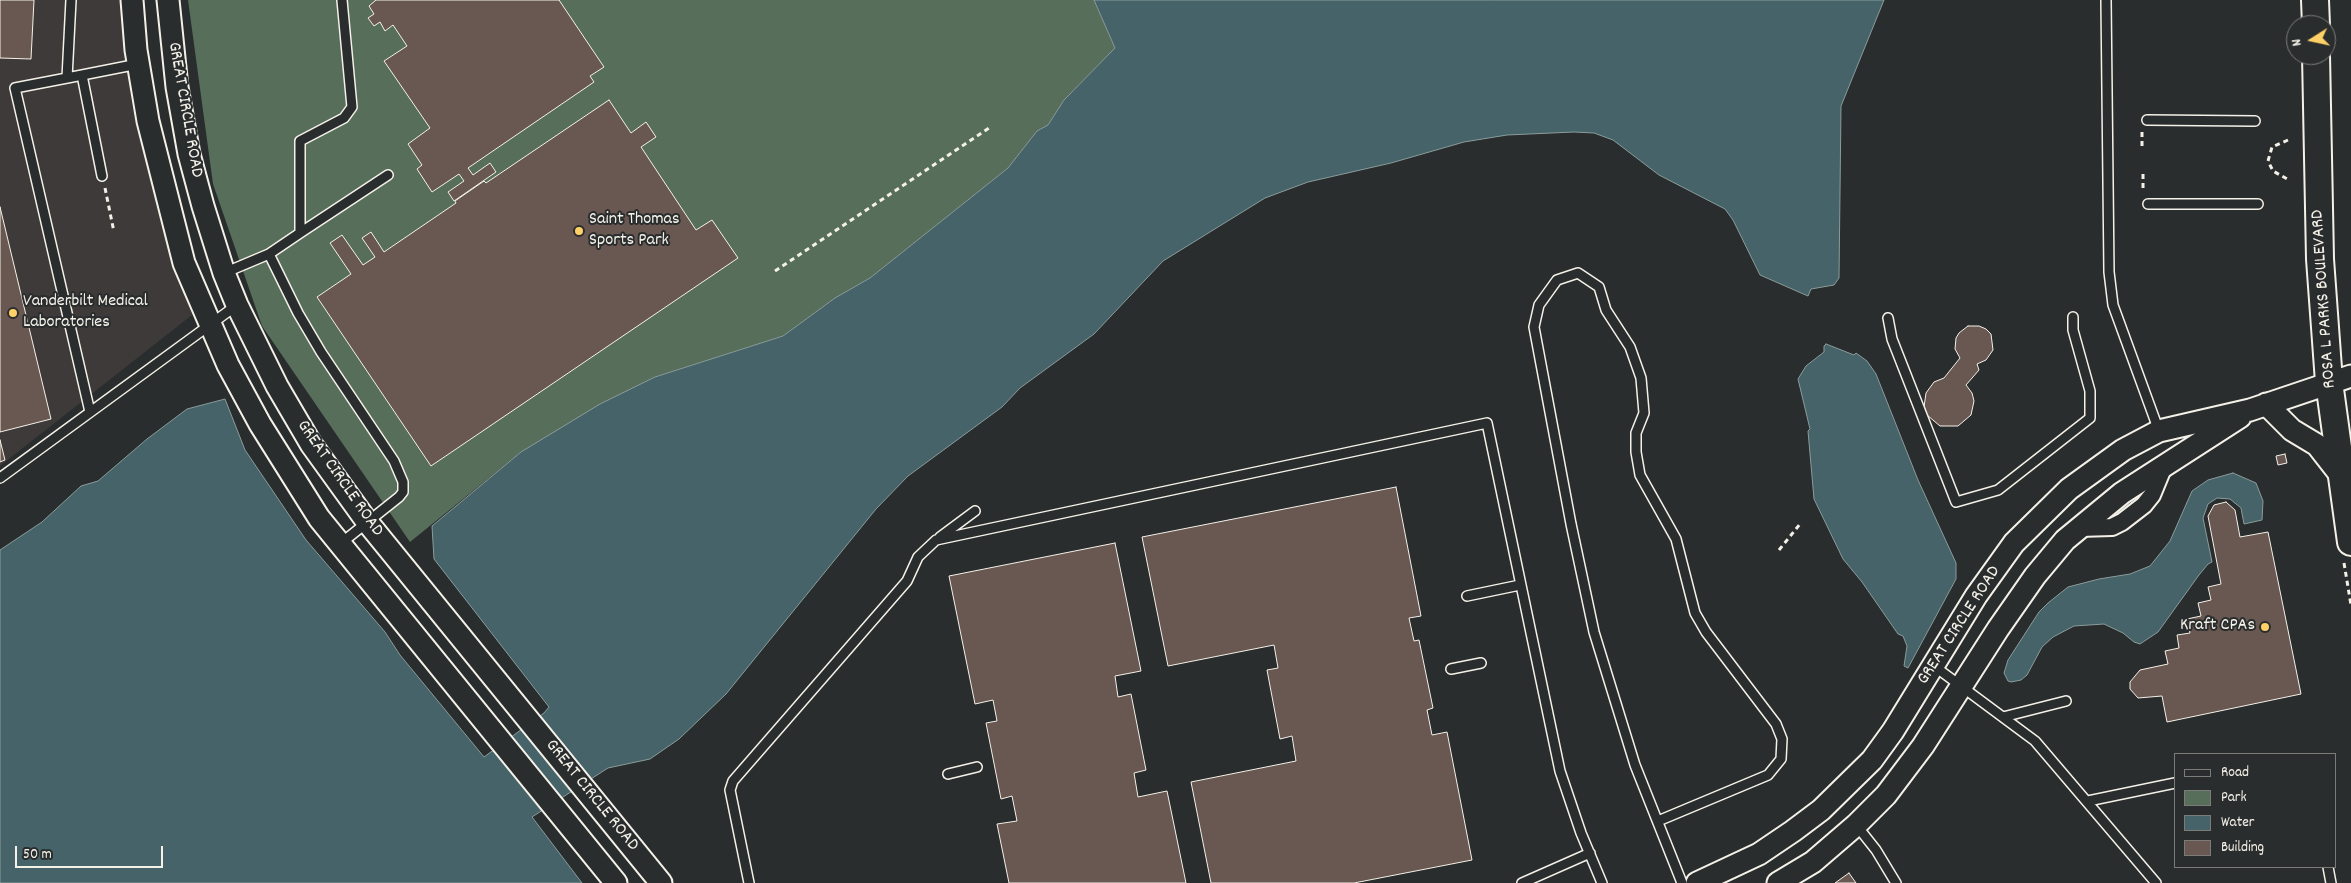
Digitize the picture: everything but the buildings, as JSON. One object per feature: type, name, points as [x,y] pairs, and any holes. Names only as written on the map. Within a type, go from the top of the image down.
[{"type":"main road","points":[[2315,0],[2316,15]]},
{"type":"main road","name":"ROSA L PARKS BOULEVARD","points":[[2316,65],[2320,259],[2340,379],[2342,477],[2351,542]]},
{"type":"street","name":"GREAT CIRCLE ROAD","points":[[132,0],[138,64],[148,121],[172,221],[184,263],[228,366],[289,472],[340,544],[616,883]]},
{"type":"street","name":"GREAT CIRCLE ROAD","points":[[168,0],[177,87],[189,154],[224,273],[237,305],[277,386],[311,444],[368,523],[661,883]]},
{"type":"street","name":"GREAT CIRCLE ROAD","points":[[1697,883],[1759,854],[1821,810],[1872,760],[1893,731],[1976,596],[2014,544],[2069,489],[2123,450],[2159,431],[2258,407],[2340,379]]},
{"type":"street","name":"GREAT CIRCLE ROAD","points":[[1778,883],[1813,862],[1856,825],[1886,795],[1923,746],[2035,576],[2079,528],[2122,494],[2258,407]]},
{"type":"street","points":[[2258,407],[2317,445],[2342,477]]},
{"type":"lane","points":[[67,78],[70,0]]},
{"type":"lane","points":[[300,233],[300,141],[344,118],[352,107],[342,0]]},
{"type":"lane","points":[[2106,0],[2109,272],[2116,318],[2159,431]]},
{"type":"lane","points":[[90,412],[15,88],[138,64]]},
{"type":"lane","points":[[82,75],[102,176]]},
{"type":"lane","points":[[2147,120],[2256,121]]},
{"type":"lane","points":[[224,273],[269,254],[388,175]]},
{"type":"lane","points":[[2148,204],[2258,204]]},
{"type":"lane","points":[[269,254],[298,313],[321,352],[401,474],[403,492],[368,523],[340,544]]},
{"type":"lane","points":[[1658,820],[1768,776],[1781,759],[1782,739],[1776,724],[1710,639],[1696,613],[1676,539],[1640,475],[1636,452],[1636,433],[1644,413],[1641,378],[1630,347],[1606,310],[1599,287],[1578,273],[1557,280],[1539,305],[1534,327],[1571,524],[1594,632],[1635,765],[1682,883]]},
{"type":"lane","points":[[0,478],[237,305]]},
{"type":"lane","points":[[1888,318],[1892,339],[1956,502],[1998,490],[2090,418],[2090,391],[2073,330],[2073,317]]},
{"type":"lane","points":[[936,540],[1487,423],[1560,771],[1602,883]]},
{"type":"lane","points":[[749,883],[730,790],[733,781],[907,581],[918,557],[936,540],[975,511]]},
{"type":"lane","points":[[1467,596],[1520,585]]},
{"type":"lane","points":[[1451,669],[1481,663]]},
{"type":"lane","points":[[1934,666],[2035,741],[2088,800],[2156,883]]},
{"type":"lane","points":[[2003,717],[2066,701]]},
{"type":"lane","points":[[948,774],[977,767]]},
{"type":"lane","points":[[2088,800],[2174,783]]},
{"type":"lane","points":[[1856,825],[1876,850],[1896,883]]},
{"type":"lane","points":[[1522,883],[1590,853]]},
{"type":"lane","points":[[2328,868],[2331,883]]},
{"type":"path","points":[[775,271],[992,126]]},
{"type":"path","points":[[2142,130],[2142,146]]},
{"type":"path","points":[[2288,140],[2272,147],[2268,161],[2273,172],[2289,180]]},
{"type":"path","points":[[2143,174],[2143,190]]},
{"type":"path","points":[[102,176],[114,232]]},
{"type":"path","points":[[1779,550],[1800,524]]},
{"type":"shaded area","points":[[0,0],[121,0],[132,105],[158,210],[192,315],[0,466]]},
{"type":"green space","name":"Saint Thomas Sports Park","points":[[188,0],[1094,0],[1115,48],[1064,100],[1048,125],[1037,131],[1008,168],[870,278],[835,298],[783,336],[655,377],[521,452],[410,542],[262,326],[213,184]]},
{"type":"water","points":[[1094,0],[1884,0],[1841,106],[1839,278],[1834,285],[1811,289],[1808,296],[1760,275],[1733,220],[1725,209],[1659,175],[1613,140],[1594,133],[1507,135],[1464,142],[1391,163],[1308,182],[1265,198],[1163,261],[1094,334],[1020,388],[1002,407],[908,476],[876,509],[726,694],[679,739],[650,759],[608,768],[532,817],[582,883],[0,883],[0,550],[42,522],[81,486],[98,481],[147,439],[187,409],[225,399],[245,450],[306,540],[385,632],[400,655],[484,757],[544,713],[549,707],[434,559],[432,526],[521,452],[600,404],[655,377],[783,336],[835,298],[870,278],[1008,168],[1037,131],[1048,125],[1064,100],[1115,48]]},
{"type":"water","points":[[1826,344],[1854,355],[1856,353],[1867,361],[1876,374],[1918,480],[1956,563],[1956,579],[1908,668],[1904,666],[1907,646],[1903,636],[1898,634],[1862,582],[1843,559],[1814,499],[1808,431],[1810,429],[1798,379],[1806,366],[1824,352]]},
{"type":"water","points":[[2233,473],[2256,483],[2263,501],[2262,520],[2244,524],[2241,508],[2230,499],[2217,498],[2208,504],[2203,518],[2212,562],[2199,575],[2158,632],[2140,644],[2104,624],[2074,626],[2053,637],[2042,647],[2027,675],[2021,680],[2008,681],[2004,673],[2008,660],[2039,612],[2048,603],[2068,587],[2130,574],[2150,566],[2170,541],[2192,491],[2208,480]]},
{"type":"place","name":"Saint Thomas Sports Park","points":[[579,231]]},
{"type":"place","name":"Vanderbilt Medical Laboratories","points":[[13,313]]},
{"type":"place","name":"Kraft CPAs","points":[[2265,627]]}]
